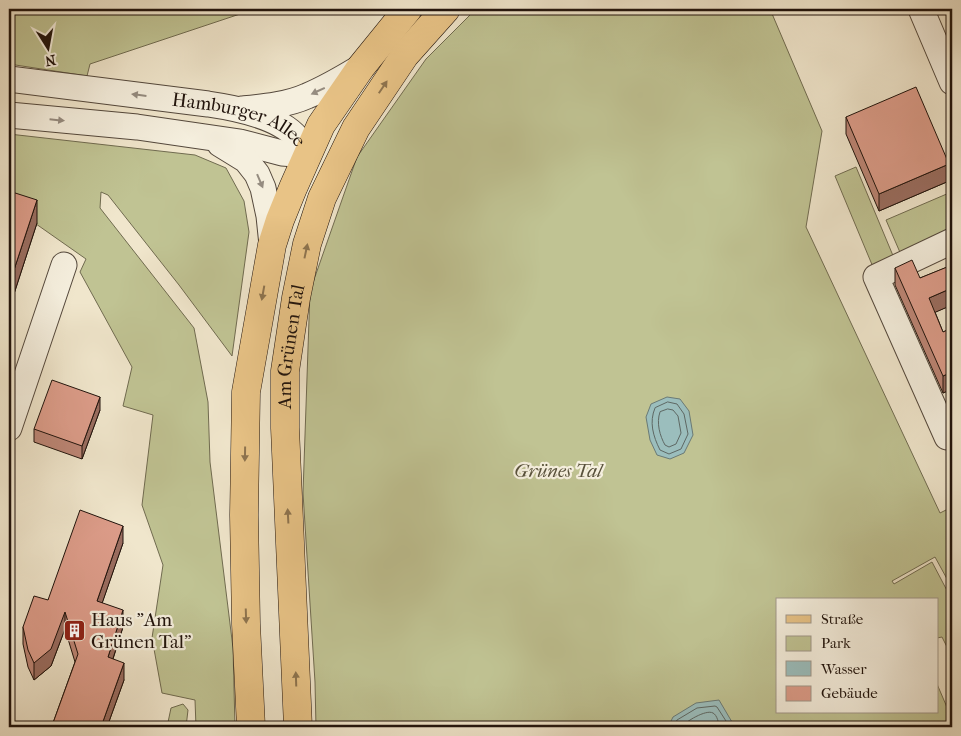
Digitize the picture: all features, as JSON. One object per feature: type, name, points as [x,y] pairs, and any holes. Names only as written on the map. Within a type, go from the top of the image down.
[{"type":"main road","name":"Am Grünen Tal","points":[[251,727],[246,624],[244,515],[246,392],[272,244],[289,196],[322,124],[361,67],[408,9]]},
{"type":"main road","name":"Am Grünen Tal","points":[[298,727],[285,428],[285,371],[296,298],[307,244],[322,198],[356,128],[405,55],[446,9]]},
{"type":"main road","points":[[322,198],[316,171],[308,154],[331,144],[356,128]]},
{"type":"street","points":[[921,9],[952,82]]},
{"type":"street","points":[[240,109],[263,107],[305,97],[327,87],[361,67]]},
{"type":"street","name":"Hamburger Allee","points":[[9,79],[240,109],[278,123],[296,137],[308,154]]},
{"type":"street","name":"Hamburger Allee","points":[[9,115],[136,127],[240,142],[282,154],[308,154]]},
{"type":"street","points":[[212,138],[246,160],[257,174],[263,188],[272,244]]},
{"type":"street","points":[[952,241],[876,277],[947,437],[952,435]]},
{"type":"street","points":[[10,421],[64,265]]},
{"type":"green space","points":[[9,9],[255,9],[90,64],[87,76],[9,64]]},
{"type":"green space","name":"Grünes Tal","points":[[476,9],[770,9],[822,131],[806,227],[940,513],[952,507],[952,588],[935,557],[892,581],[894,584],[932,562],[952,600],[952,657],[942,637],[938,638],[938,598],[776,598],[776,714],[938,714],[938,686],[952,719],[951,727],[316,727],[303,493],[310,291],[357,157],[426,59]]},
{"type":"green space","points":[[9,134],[195,155],[226,168],[244,201],[249,232],[232,356],[108,195],[101,192],[100,208],[194,328],[208,402],[210,462],[233,648],[235,727],[196,727],[195,700],[162,693],[152,638],[163,565],[142,505],[153,415],[123,406],[132,367],[80,272],[86,259],[9,205]]},
{"type":"green space","points":[[856,167],[894,258],[873,267],[835,176]]},
{"type":"green space","points":[[949,193],[952,200],[952,236],[902,257],[886,220]]},
{"type":"green space","points":[[183,704],[188,710],[186,727],[167,727],[171,708]]},
{"type":"water","points":[[667,397],[680,399],[689,411],[693,435],[684,453],[670,459],[657,455],[650,440],[646,417],[651,404]]},
{"type":"water","points":[[719,700],[732,722],[729,727],[668,727],[673,717],[696,703]]},
{"type":"building","points":[[916,87],[949,164],[879,194],[846,117]]},
{"type":"building","points":[[9,191],[37,200],[11,279],[9,279]]},
{"type":"building","points":[[952,243],[952,254],[948,245]]},
{"type":"building","points":[[912,260],[920,278],[952,265],[952,288],[929,298],[943,332],[952,328],[952,372],[943,376],[895,268]]},
{"type":"building","points":[[52,380],[100,397],[82,446],[34,429]]},
{"type":"building","name":"Haus \"Am Grünen Tal\"","points":[[80,510],[123,526],[97,601],[123,610],[108,657],[124,663],[101,727],[64,727],[53,723],[78,654],[65,612],[51,649],[34,663],[28,650],[23,627],[34,596],[48,600]]},
{"type":"place","name":"Haus \"Am Grünen Tal\"","points":[[75,631]]}]
